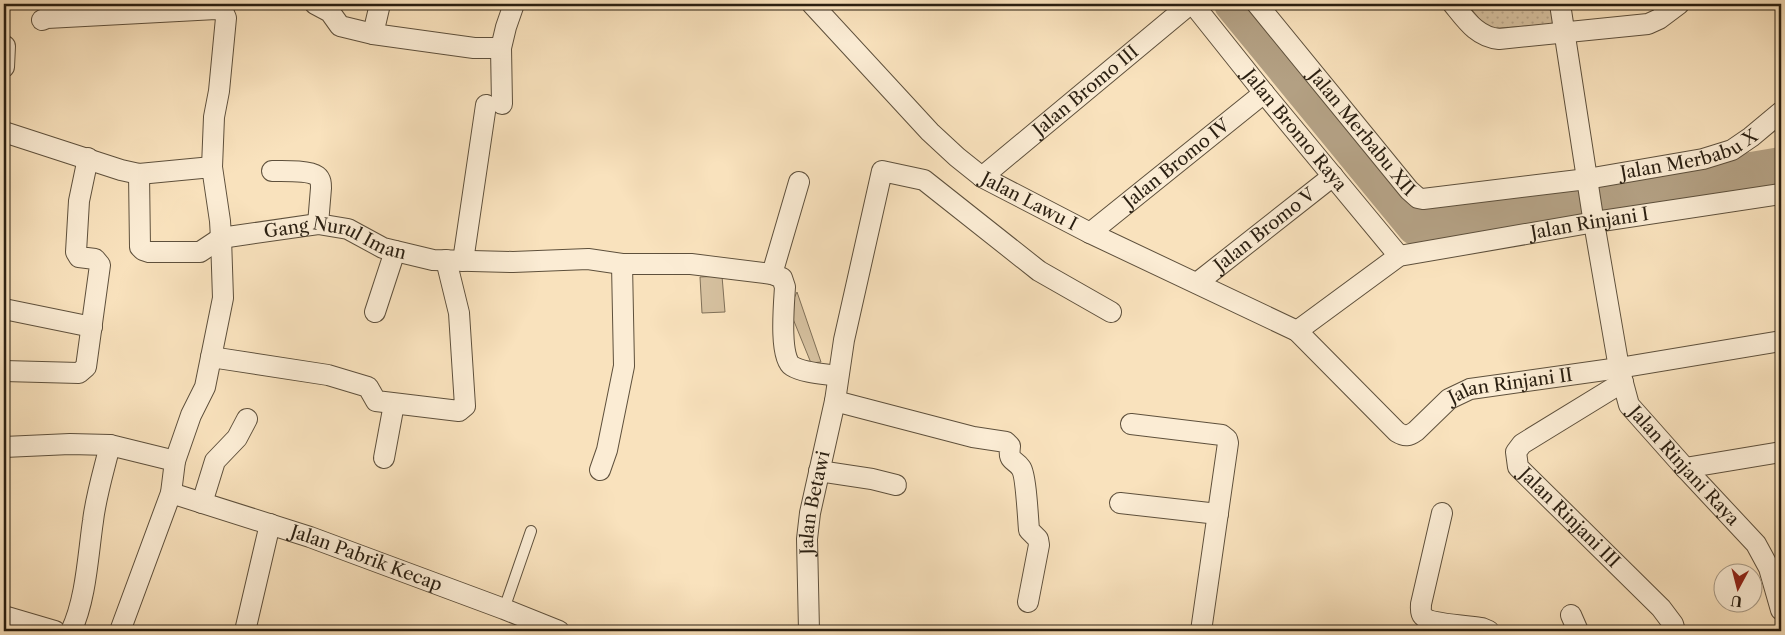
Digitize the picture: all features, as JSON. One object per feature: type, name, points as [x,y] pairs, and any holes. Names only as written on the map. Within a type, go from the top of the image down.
[{"type":"street","points":[[315,4],[330,12],[340,26],[373,34],[474,48],[501,48]]},
{"type":"street","points":[[373,34],[380,4]]},
{"type":"street","points":[[211,357],[328,374],[368,387],[376,401],[459,411],[465,406],[460,313],[454,260],[494,105],[501,48],[514,4]]},
{"type":"street","name":"Jalan Bromo Raya","points":[[1191,4],[1399,256]]},
{"type":"street","name":"Jalan Bromo III","points":[[982,177],[1191,4]]},
{"type":"street","name":"Jalan Merbabu XII","points":[[1256,4],[1409,190],[1418,198],[1429,200],[1588,183]]},
{"type":"street","points":[[1453,4],[1472,27],[1490,38],[1499,39],[1648,24],[1659,19],[1679,4]]},
{"type":"street","name":"Jalan Rinjani Raya","points":[[1560,4],[1621,375],[1629,404],[1685,468],[1756,544],[1769,568],[1781,610]]},
{"type":"street","points":[[42,20],[80,10],[216,9],[224,7],[226,18],[219,91],[214,117],[212,167],[220,221],[223,298],[205,387],[191,415],[175,461],[171,493],[120,631]]},
{"type":"street","name":"Jalan Lawu I","points":[[823,8],[930,132],[982,177],[1090,233],[1297,331]]},
{"type":"street","points":[[4,67],[5,46]]},
{"type":"street","name":"Jalan Bromo IV","points":[[1090,233],[1264,93]]},
{"type":"street","name":"Jalan Merbabu X","points":[[1588,183],[1703,159],[1732,150],[1781,112]]},
{"type":"street","points":[[4,132],[121,170],[140,174],[212,167]]},
{"type":"street","points":[[4,371],[79,373],[86,367],[100,265],[95,259],[79,257],[76,252],[79,201],[88,158]]},
{"type":"street","points":[[272,171],[318,176],[321,188],[318,224]]},
{"type":"street","name":"Jalan Betawi","points":[[809,631],[807,539],[810,513],[835,401],[844,340],[882,171],[924,180],[1040,271],[1111,312]]},
{"type":"street","points":[[140,174],[140,247],[143,250],[149,252],[200,252],[221,238]]},
{"type":"street","name":"Jalan Bromo V","points":[[1197,283],[1333,176]]},
{"type":"street","points":[[800,182],[772,274],[782,278],[785,287],[784,352],[790,365],[800,369],[838,376]]},
{"type":"street","name":"Jalan Rinjani I","points":[[1399,256],[1594,217],[1781,194]]},
{"type":"street","name":"Gang Nurul Iman","points":[[221,238],[318,224],[348,228],[383,248],[433,260],[513,262],[588,259],[622,264],[691,264],[772,274]]},
{"type":"street","points":[[375,312],[395,251]]},
{"type":"street","points":[[1297,331],[1399,256]]},
{"type":"street","points":[[600,470],[607,450],[624,366],[622,264]]},
{"type":"street","points":[[4,310],[92,328]]},
{"type":"street","name":"Jalan Rinjani II","points":[[1297,331],[1403,436],[1410,435],[1416,431],[1449,399],[1470,389],[1621,375],[1781,341]]},
{"type":"street","name":"Jalan Rinjani III","points":[[1621,375],[1522,444],[1516,452],[1518,467],[1661,608],[1673,624],[1675,631]]},
{"type":"street","points":[[835,401],[973,437],[1006,442],[1010,446],[1009,452],[1012,460],[1022,470],[1029,530],[1038,539],[1039,545],[1028,602]]},
{"type":"street","points":[[384,458],[394,404]]},
{"type":"street","points":[[202,503],[215,461],[237,438],[247,419]]},
{"type":"street","points":[[1131,424],[1222,435],[1227,439],[1228,443],[1201,631]]},
{"type":"street","points":[[4,447],[70,444],[110,445],[175,461]]},
{"type":"street","points":[[73,626],[89,558],[98,490],[110,445]]},
{"type":"street","points":[[1685,468],[1781,452]]},
{"type":"street","points":[[819,471],[872,479],[896,485]]},
{"type":"street","name":"Jalan Pabrik Kecap","points":[[171,493],[310,537],[559,631]]},
{"type":"street","points":[[1120,503],[1218,514]]},
{"type":"street","points":[[1442,513],[1421,604],[1421,612],[1423,617],[1431,621],[1482,628],[1488,631]]},
{"type":"street","points":[[245,631],[270,524]]},
{"type":"street","points":[[4,616],[55,631]]},
{"type":"lane","points":[[504,609],[531,531]]},
{"type":"shaded area","points":[[1467,4],[1552,4],[1555,24],[1488,29]]},
{"type":"shaded area","points":[[722,276],[725,312],[702,313],[700,277]]},
{"type":"shaded area","points":[[797,292],[821,362],[811,363],[789,309]]},
{"type":"waterway","points":[[1232,4],[1415,227],[1781,165]]}]
